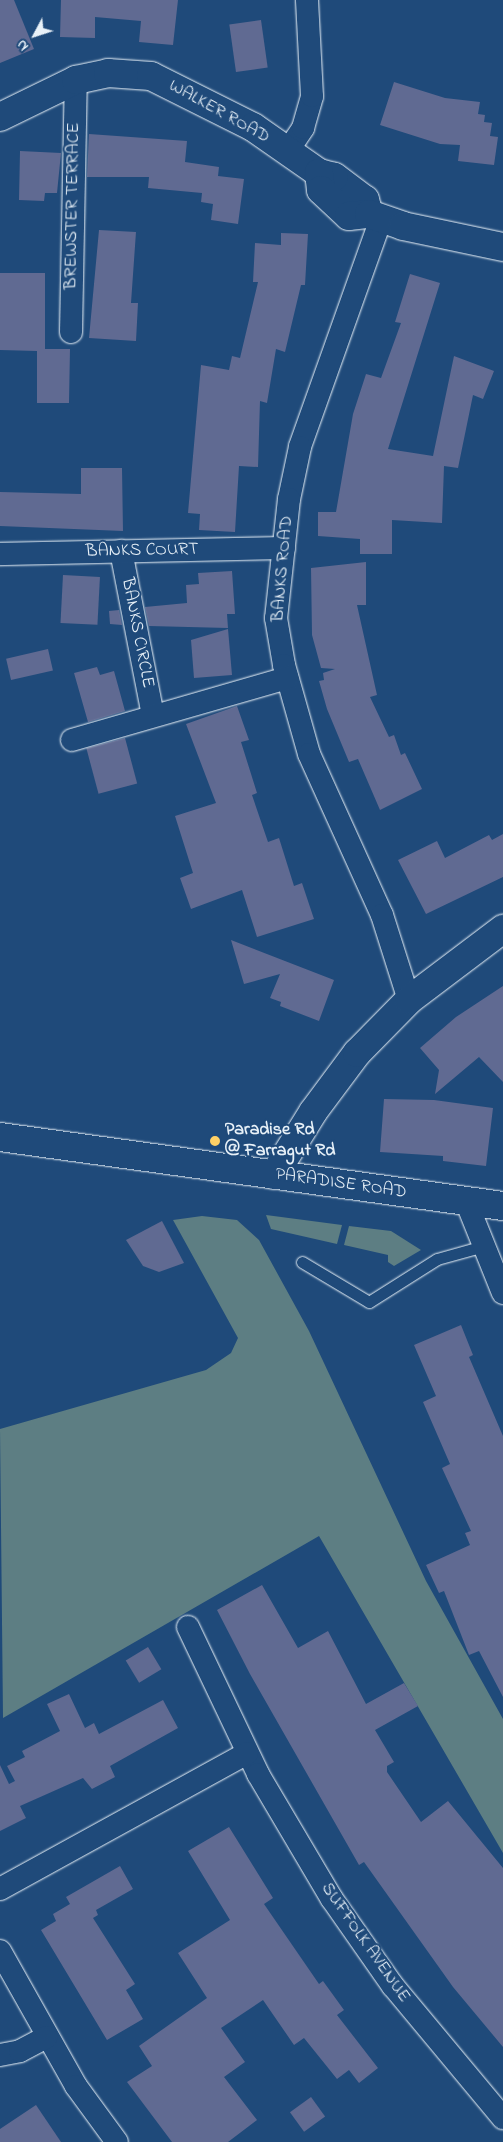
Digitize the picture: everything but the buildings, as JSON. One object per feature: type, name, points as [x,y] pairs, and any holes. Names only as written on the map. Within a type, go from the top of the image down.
[{"type":"main road","name":"WALKER ROAD","points":[[0,117],[76,80],[108,73],[151,76],[219,108],[320,173],[329,174],[360,196],[375,217]]},
{"type":"main road","points":[[375,217],[503,247]]},
{"type":"main road","points":[[274,1175],[334,1081],[409,1000],[503,929]]},
{"type":"main road","name":"PARADISE ROAD","points":[[0,1137],[503,1206]]},
{"type":"street","points":[[287,152],[302,128],[312,96],[307,0]]},
{"type":"street","name":"BREWSTER TERRACE","points":[[71,332],[76,80]]},
{"type":"street","name":"BANKS ROAD","points":[[375,217],[300,447],[284,548],[276,618],[287,678],[310,754],[382,914],[409,1000]]},
{"type":"street","name":"BANKS COURT","points":[[0,554],[284,548]]},
{"type":"street","name":"BANKS CIRCLE","points":[[121,551],[153,715]]},
{"type":"street","points":[[72,740],[153,715],[287,678]]},
{"type":"street","points":[[466,1201],[503,1293]]},
{"type":"street","name":"SUFFOLK AVENUE","points":[[188,1627],[247,1753],[363,1944],[503,2118]]},
{"type":"street","points":[[0,1889],[247,1753]]},
{"type":"street","points":[[0,1951],[46,2037],[76,2086],[117,2142]]},
{"type":"street","points":[[0,2055],[46,2037]]},
{"type":"lane","points":[[302,1262],[369,1302],[437,1259],[484,1246]]},
{"type":"green space","points":[[266,1215],[342,1225],[337,1244],[271,1229]]},
{"type":"green space","points":[[202,1216],[237,1220],[259,1240],[309,1331],[426,1581],[503,1719],[503,1853],[319,1536],[3,1718],[0,1429],[206,1370],[231,1353],[238,1338],[173,1220]]},
{"type":"green space","points":[[349,1226],[391,1231],[421,1250],[394,1266],[388,1262],[388,1255],[344,1245]]},
{"type":"place","name":"Paradise Rd @ Farragut Rd","points":[[215,1141]]}]
